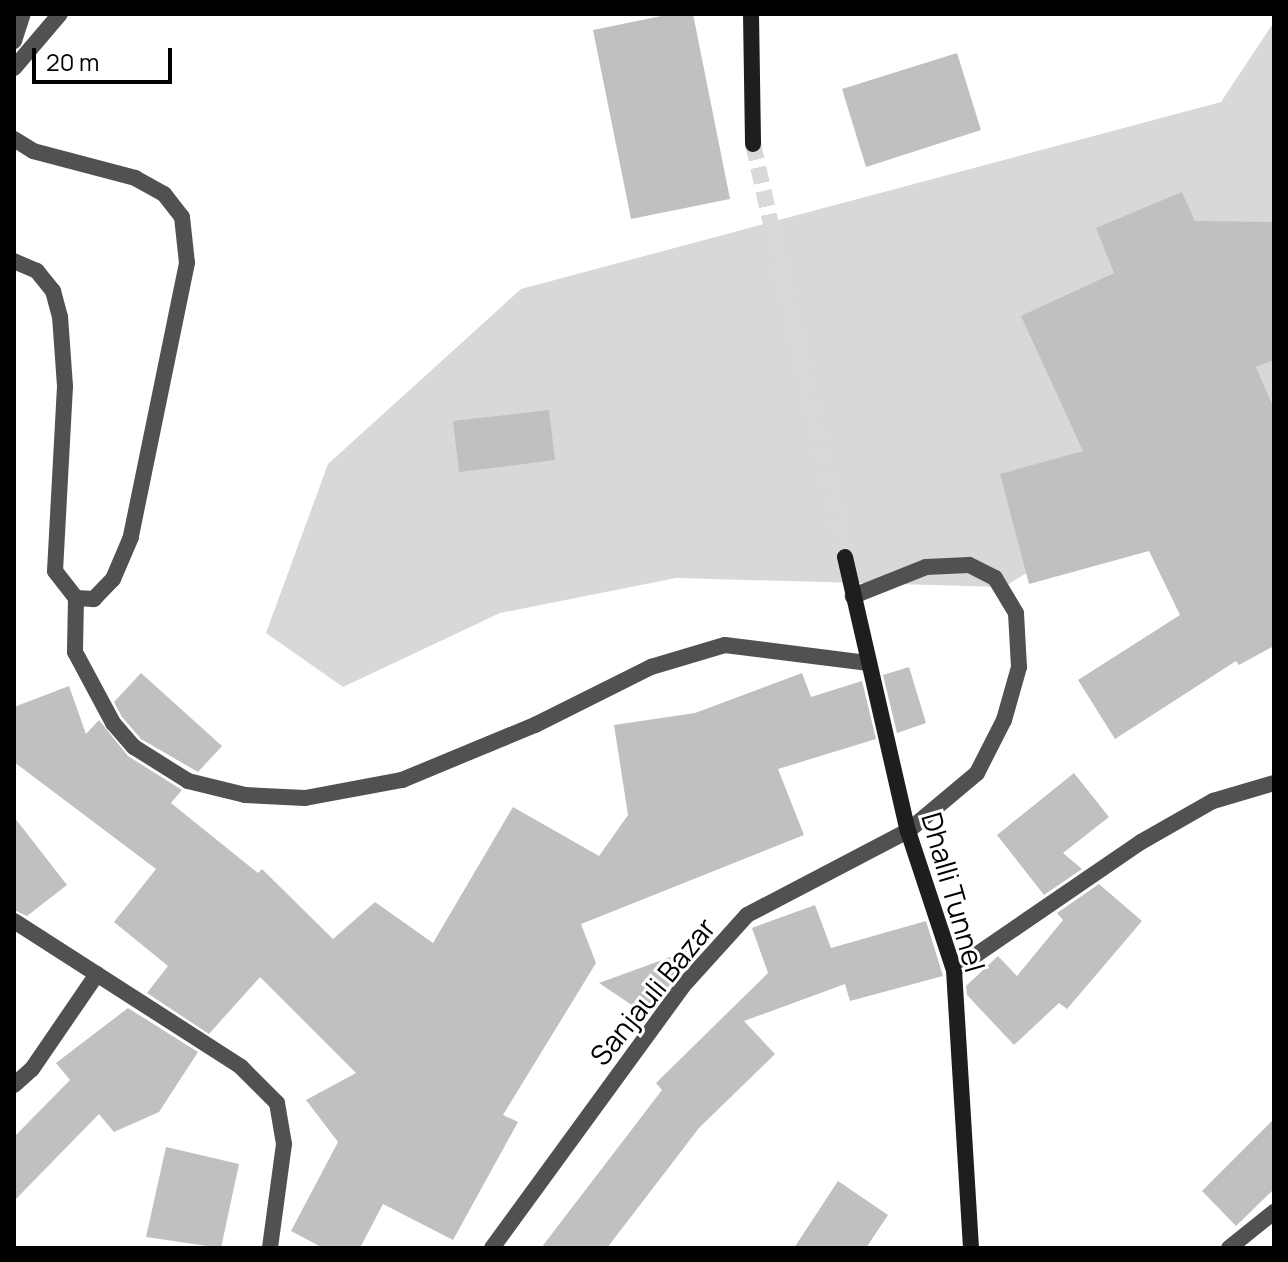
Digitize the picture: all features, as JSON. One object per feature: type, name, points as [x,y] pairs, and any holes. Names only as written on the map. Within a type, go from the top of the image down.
[{"type":"main road","points":[[751,14],[753,144]]},
{"type":"main road","name":"Dhalli Tunnel","points":[[845,557],[908,831],[954,970],[971,1248]]},
{"type":"street","points":[[14,41],[23,14]]},
{"type":"street","points":[[14,68],[60,14]]},
{"type":"street","points":[[14,139],[33,151],[135,178],[164,194],[182,217],[187,263],[131,537],[113,579],[94,599],[76,598]]},
{"type":"street","points":[[14,261],[37,271],[53,291],[60,317],[65,386],[55,571],[76,598],[75,652],[94,695],[123,735],[188,781],[245,795],[305,798],[402,780],[535,725],[651,667],[725,645],[867,663]]},
{"type":"street","name":"Sanjauli Bazar","points":[[492,1248],[682,987],[747,915],[908,831],[977,773],[1004,720],[1019,667],[1016,613],[995,578],[969,565],[926,567],[853,596]]},
{"type":"street","points":[[954,970],[1141,842],[1213,801],[1274,783]]},
{"type":"street","points":[[14,921],[241,1067],[277,1103],[284,1144],[270,1248]]},
{"type":"street","points":[[14,1085],[32,1069],[97,974]]},
{"type":"street","points":[[1229,1248],[1274,1212]]},
{"type":"shaded area","points":[[1274,22],[1274,420],[1004,587],[676,578],[500,613],[343,687],[266,633],[328,464],[521,289],[1221,102]]},
{"type":"building","points":[[671,14],[693,14],[730,199],[631,219],[593,30]]},
{"type":"building","points":[[957,53],[981,130],[866,167],[842,89]]},
{"type":"building","points":[[1182,192],[1195,221],[1274,222],[1274,360],[1256,367],[1274,409],[1274,646],[1239,665],[1236,661],[1115,739],[1078,680],[1180,615],[1149,551],[1029,584],[1000,474],[1083,451],[1021,316],[1114,273],[1096,228]]},
{"type":"building","points":[[549,410],[555,460],[459,472],[453,421]]},
{"type":"building","points":[[909,667],[926,723],[897,733],[883,675]]},
{"type":"building","points":[[141,673],[222,746],[198,772],[141,739],[122,717],[114,702]]},
{"type":"building","points":[[802,673],[811,697],[862,681],[876,739],[778,769],[804,835],[581,924],[596,963],[503,1115],[518,1122],[453,1240],[383,1204],[360,1248],[323,1248],[291,1231],[338,1142],[306,1100],[356,1073],[260,977],[209,1034],[147,993],[168,966],[114,922],[156,869],[14,762],[14,707],[69,686],[86,734],[99,720],[128,756],[182,790],[171,803],[258,873],[262,869],[333,939],[375,902],[433,943],[513,807],[599,856],[628,815],[614,725],[695,713]]},
{"type":"building","points":[[1074,773],[1109,817],[1063,853],[1082,869],[1044,895],[997,835]]},
{"type":"building","points":[[14,817],[67,885],[27,916],[14,910]]},
{"type":"building","points":[[1099,884],[1142,921],[1067,1009],[1059,1003],[1014,1045],[967,995],[966,986],[998,956],[1017,976],[1063,920],[1057,913]]},
{"type":"building","points":[[815,905],[831,948],[926,921],[943,976],[850,1001],[845,984],[744,1021],[775,1054],[699,1128],[607,1248],[541,1248],[662,1090],[656,1083],[768,973],[752,928]]},
{"type":"building","points":[[695,948],[648,1016],[599,983]]},
{"type":"building","points":[[128,1008],[198,1052],[159,1112],[114,1132],[99,1114],[14,1201],[14,1137],[70,1080],[56,1063]]},
{"type":"building","points":[[1274,1119],[1274,1189],[1236,1226],[1202,1191]]},
{"type":"building","points":[[166,1147],[239,1164],[221,1248],[146,1237]]},
{"type":"building","points":[[838,1181],[888,1215],[866,1248],[794,1248]]},
{"type":"tunnel","points":[[753,144],[845,557]]}]
